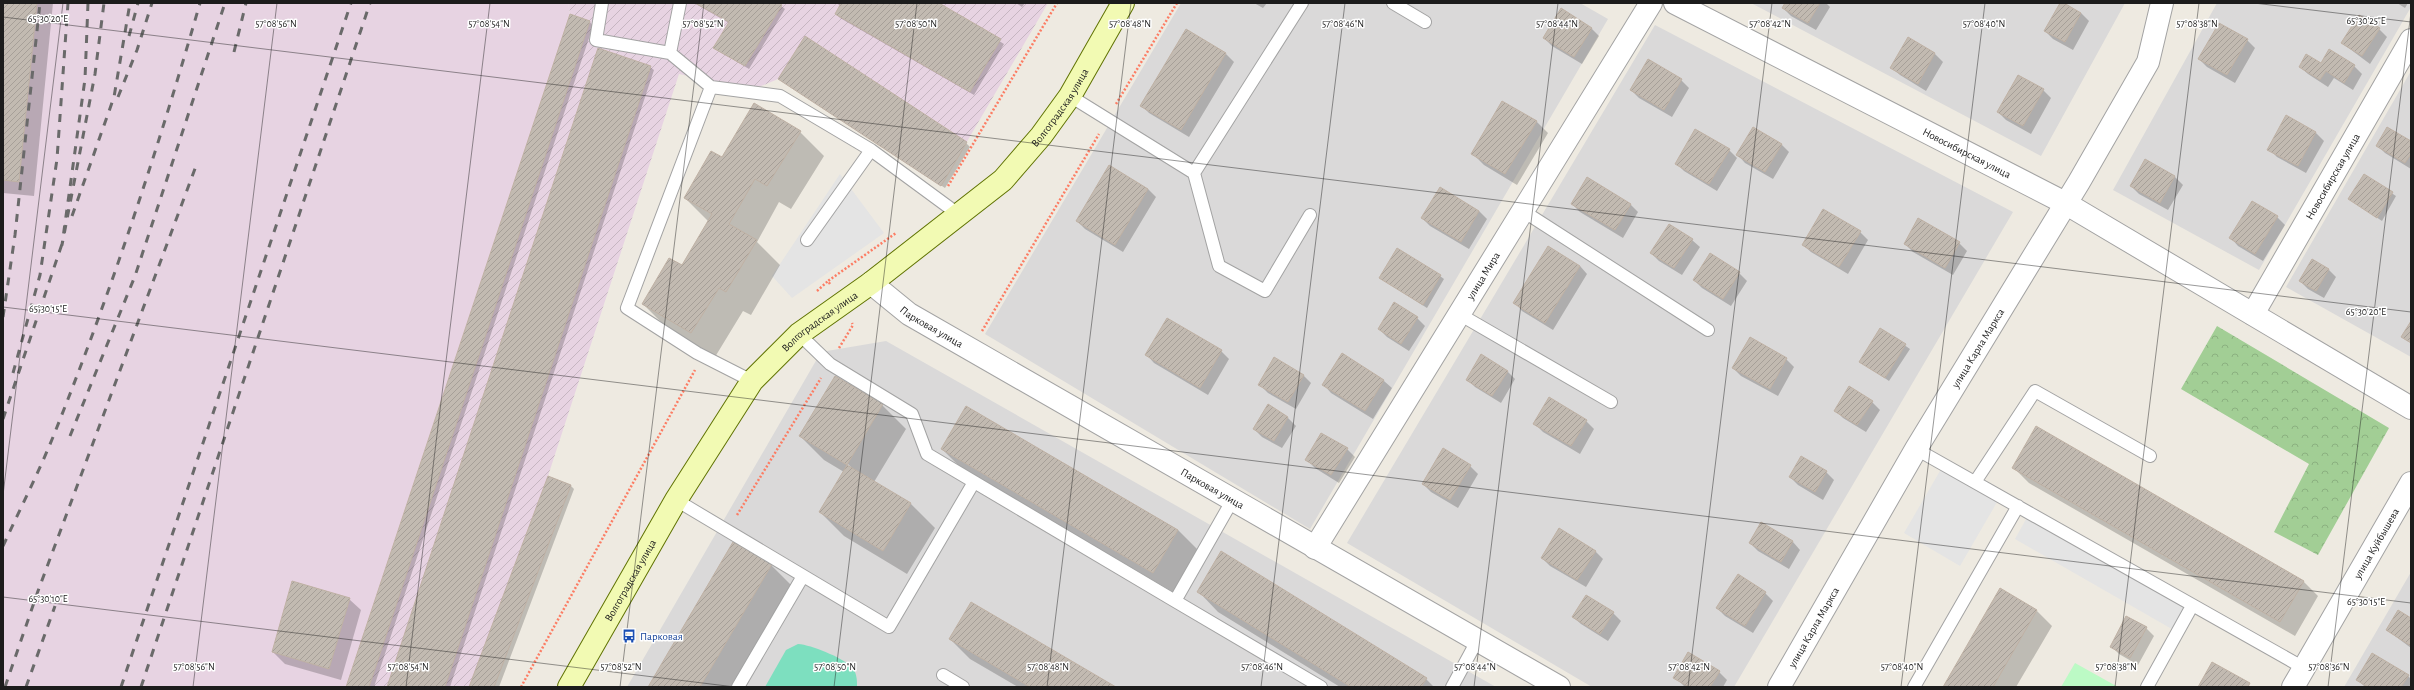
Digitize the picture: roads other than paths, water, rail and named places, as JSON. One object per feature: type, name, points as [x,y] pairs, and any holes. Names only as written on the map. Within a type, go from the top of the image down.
[{"type":"street","name":"Волгоградская улица","points":[[569,687],[676,500],[743,376],[798,334],[870,283],[1003,180],[1041,136],[1070,96],[1123,3]]},
{"type":"street","name":"улица Мира","points":[[1315,548],[1651,3]]},
{"type":"street","name":"Новосибирская улица","points":[[1675,3],[2065,203],[2411,408]]},
{"type":"street","name":"улица Карла Маркса","points":[[1779,687],[1916,449],[2065,203],[2148,62],[2162,3]]},
{"type":"street","name":"Новосибирская улица","points":[[2253,314],[2411,40]]},
{"type":"street","name":"Парковая улица","points":[[870,283],[909,314],[1232,501],[1478,639],[1559,687]]},
{"type":"street","name":"улица Куйбышева","points":[[2293,687],[2411,483]]},
{"type":"lane","points":[[602,3],[596,40],[670,53],[711,87],[780,96],[871,150],[958,214]]},
{"type":"lane","points":[[670,53],[680,3]]},
{"type":"lane","points":[[1194,173],[1302,3]]},
{"type":"lane","points":[[1393,3],[1425,22]]},
{"type":"lane","points":[[711,87],[627,308],[697,353],[743,376]]},
{"type":"lane","points":[[1070,96],[1194,173],[1219,266],[1265,291],[1310,215]]},
{"type":"lane","points":[[807,240],[871,150]]},
{"type":"lane","points":[[1523,211],[1708,330]]},
{"type":"lane","points":[[1459,314],[1611,402]]},
{"type":"lane","points":[[798,334],[830,364],[912,414],[927,454],[1321,687]]},
{"type":"lane","points":[[1975,482],[2035,391],[2150,456]]},
{"type":"lane","points":[[1916,449],[2304,668]]},
{"type":"lane","points":[[676,500],[889,627],[974,482]]},
{"type":"lane","points":[[1175,601],[1232,501]]},
{"type":"lane","points":[[1914,687],[2018,506]]},
{"type":"lane","points":[[738,687],[803,576]]},
{"type":"lane","points":[[2147,687],[2192,606]]},
{"type":"lane","points":[[1452,687],[1478,639]]},
{"type":"lane","points":[[943,675],[963,687]]},
{"type":"railway","points":[[3,317],[15,235],[40,3]]},
{"type":"railway","points":[[13,373],[40,275],[57,159],[68,3]]},
{"type":"railway","points":[[88,3],[85,79],[62,245],[95,74],[104,3]]},
{"type":"railway","points":[[72,216],[114,97],[130,3]]},
{"type":"railway","points":[[129,36],[138,3]]},
{"type":"railway","points":[[118,97],[137,50],[152,3]]},
{"type":"railway","points":[[3,546],[51,442],[97,323],[134,217],[200,3]]},
{"type":"railway","points":[[70,436],[135,276],[225,3]]},
{"type":"railway","points":[[234,52],[246,3]]},
{"type":"railway","points":[[121,687],[351,3]]},
{"type":"railway","points":[[141,687],[370,3]]},
{"type":"railway","points":[[5,687],[38,591],[196,166]]},
{"type":"railway","points":[[3,419],[63,241]]},
{"type":"railway","points":[[26,687],[55,606]]},
{"type":"place","name":"Парковая","points":[[629,636]]}]
